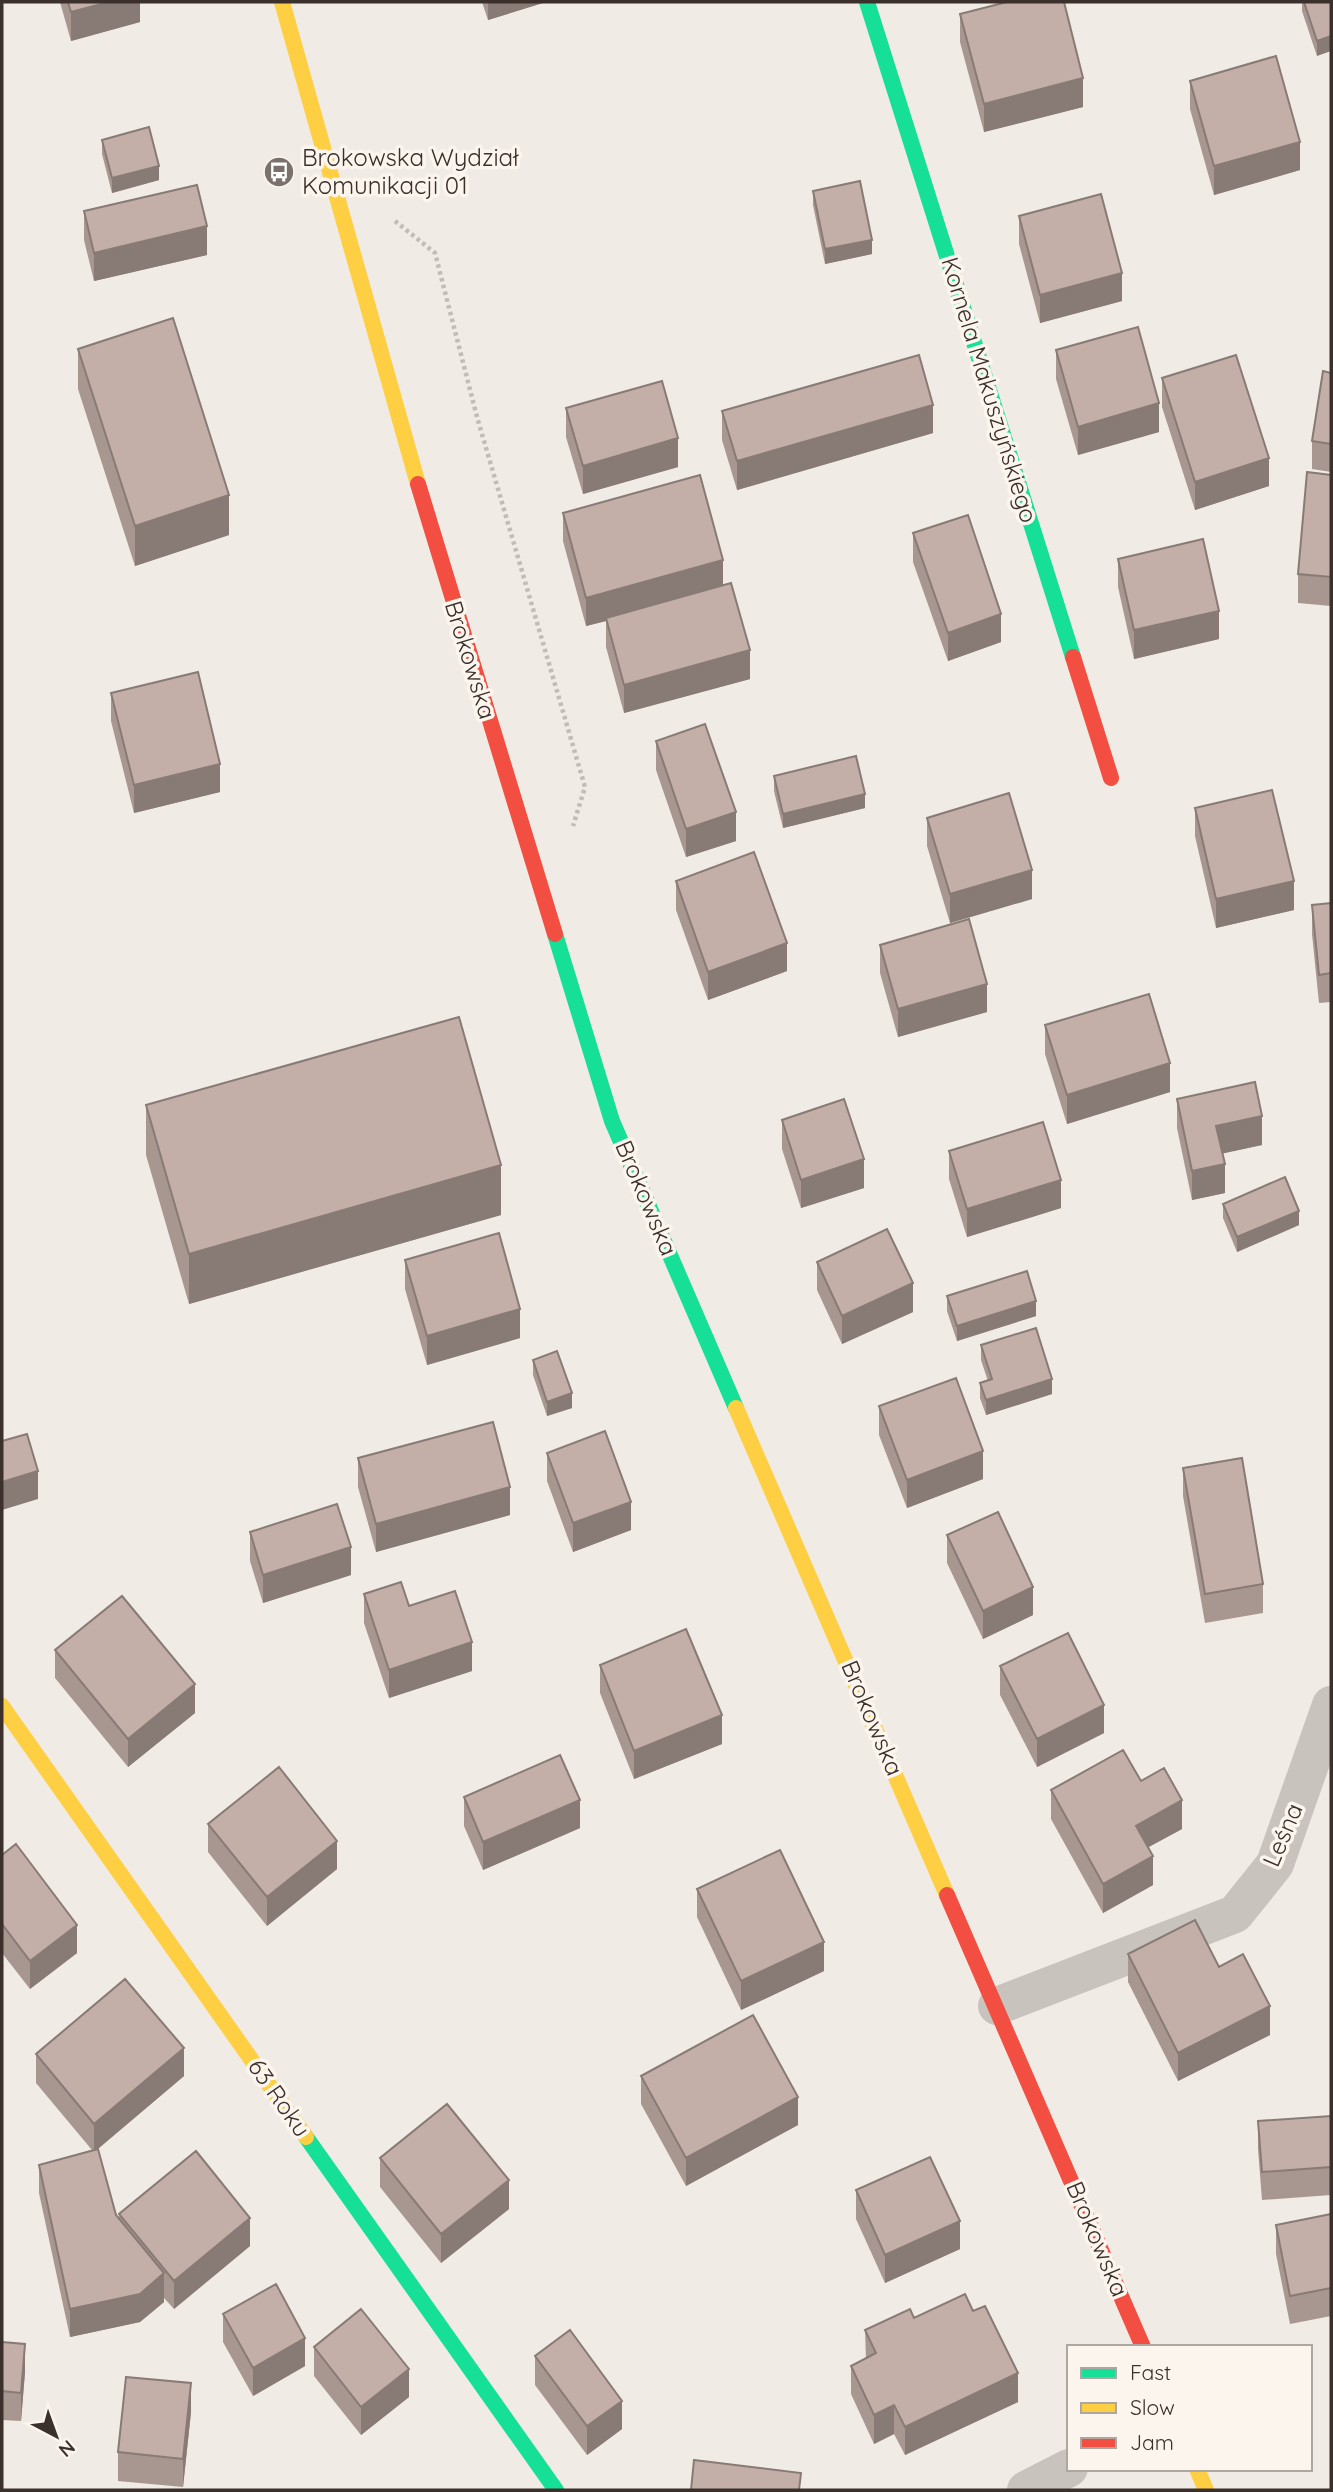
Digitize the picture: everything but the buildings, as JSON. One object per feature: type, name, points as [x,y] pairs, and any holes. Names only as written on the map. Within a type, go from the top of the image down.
[{"type":"street","name":"Brokowska","points":[[282,2],[444,574],[612,1121],[1142,2345]]},
{"type":"street","name":"Kornela Makuszyńskiego","points":[[867,2],[1111,778]]},
{"type":"street","name":"Leśna","points":[[997,2006],[1235,1914],[1275,1864],[1331,1705]]},
{"type":"street","name":"63 Roku","points":[[2,1706],[556,2490]]},
{"type":"street","points":[[1026,2490],[1067,2469]]},
{"type":"street","points":[[1198,2471],[1206,2490]]},
{"type":"path","points":[[388,216],[435,253],[477,416],[585,788],[570,835]]},
{"type":"traffic: fast","points":[[867,2],[1073,657]]},
{"type":"traffic: fast","points":[[555,934],[612,1121],[736,1408]]},
{"type":"traffic: fast","points":[[306,2137],[556,2490]]},
{"type":"traffic: slow","points":[[282,2],[418,484]]},
{"type":"traffic: slow","points":[[736,1408],[947,1895]]},
{"type":"traffic: slow","points":[[2,1706],[306,2137]]},
{"type":"traffic: slow","points":[[1198,2471],[1206,2490]]},
{"type":"traffic: jam","points":[[418,484],[555,934]]},
{"type":"traffic: jam","points":[[1073,657],[1111,778]]},
{"type":"traffic: jam","points":[[947,1895],[1142,2345]]},
{"type":"place","name":"Brokowska Wydział Komunikacji 01","points":[[279,172]]}]
